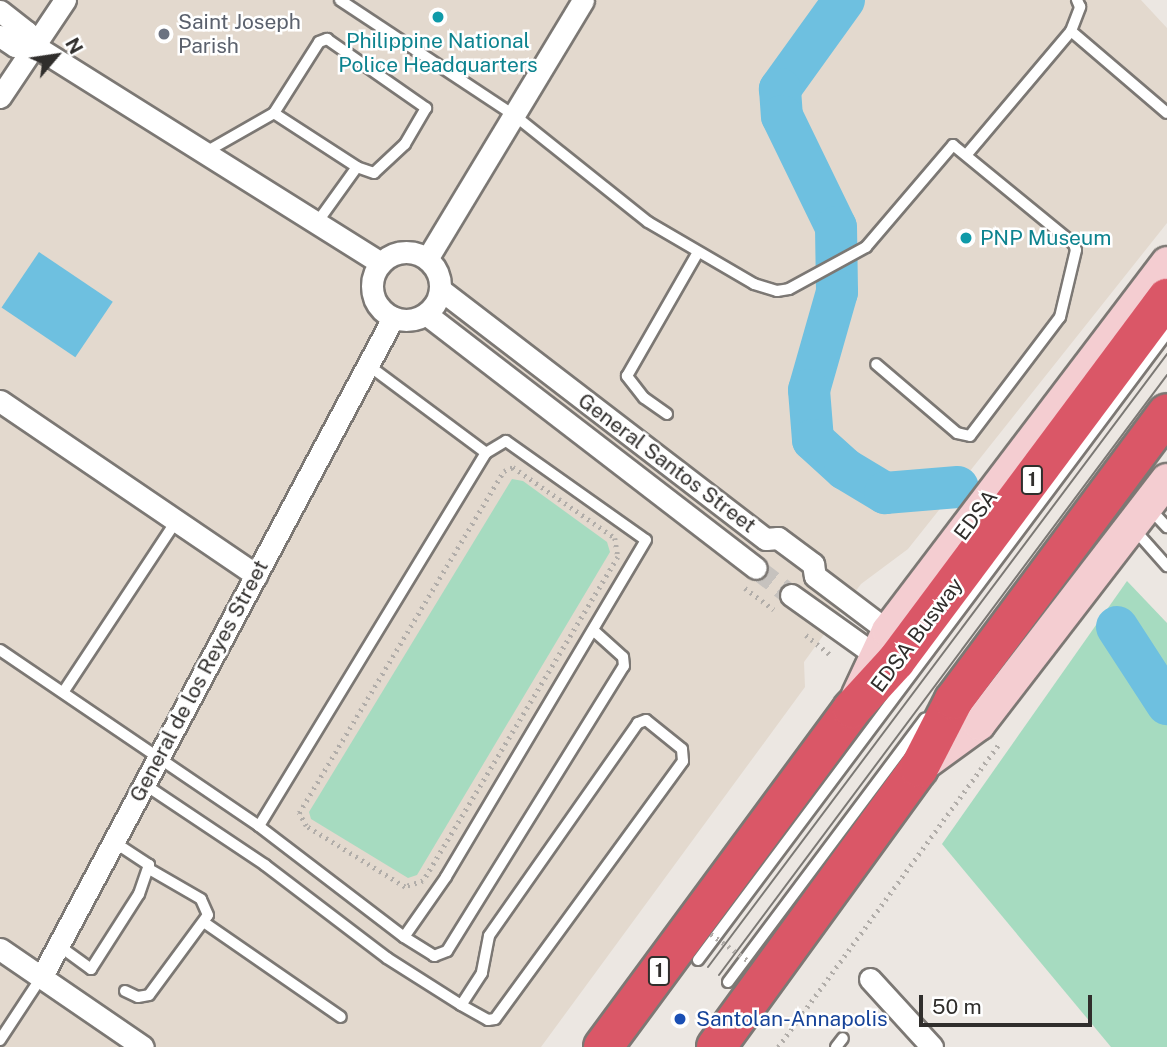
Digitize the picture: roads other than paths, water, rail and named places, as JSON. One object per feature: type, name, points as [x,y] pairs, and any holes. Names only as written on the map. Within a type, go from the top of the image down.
[{"type":"highway","name":"EDSA","points":[[603,1047],[1158,294]]},
{"type":"highway","points":[[716,1047],[919,768],[950,696],[1163,409]]},
{"type":"main road","name":"EDSA","points":[[1158,294],[1167,263]]},
{"type":"main road","points":[[919,768],[979,724],[1149,520],[1167,480]]},
{"type":"street","points":[[0,97],[32,44],[65,0]]},
{"type":"street","points":[[427,259],[583,0]]},
{"type":"street","points":[[0,10],[27,32],[32,44],[381,263]]},
{"type":"street","points":[[0,36],[15,46],[32,44]]},
{"type":"street","points":[[407,252],[427,259],[438,272],[441,290],[426,314],[407,321],[393,318],[378,306],[373,294],[374,274],[381,263],[407,252]]},
{"type":"street","name":"General Santos Street","points":[[441,290],[770,542],[778,538],[813,564],[810,587]]},
{"type":"street","name":"General Santos Street","points":[[426,314],[756,568]]},
{"type":"street","name":"General de los Reyes Street","points":[[42,976],[393,318]]},
{"type":"street","points":[[0,401],[256,575]]},
{"type":"street","points":[[569,425],[586,401]]},
{"type":"street","points":[[701,526],[719,503]]},
{"type":"street","name":"General Santos Street","points":[[810,587],[893,655]]},
{"type":"street","name":"General Santos Street","points":[[810,587],[893,655]]},
{"type":"street","points":[[0,949],[143,1047]]},
{"type":"street","points":[[870,979],[932,1047]]},
{"type":"lane","points":[[340,0],[514,115],[648,222],[696,254],[776,291],[820,273],[866,247],[948,148],[958,145],[1074,244],[1076,250],[1060,317],[970,436],[957,433],[876,364]]},
{"type":"lane","points":[[968,153],[1071,31],[1080,8],[1077,0]]},
{"type":"lane","points":[[1071,31],[1167,113]]},
{"type":"lane","points":[[204,153],[274,113],[319,42],[334,40],[426,108],[405,144],[374,173],[357,167],[274,113]]},
{"type":"lane","points":[[316,224],[357,167]]},
{"type":"lane","points":[[667,414],[644,398],[627,376],[696,254]]},
{"type":"lane","name":"EDSA Busway","points":[[698,960],[893,655],[1167,333]]},
{"type":"lane","points":[[368,365],[486,453]]},
{"type":"lane","points":[[259,826],[486,453],[498,442],[512,443],[646,540],[446,877],[404,937]]},
{"type":"lane","points":[[1149,520],[1167,566]]},
{"type":"lane","points":[[64,691],[176,521]]},
{"type":"lane","points":[[0,650],[160,755],[259,826],[404,937],[434,956],[447,951],[456,939],[624,666],[623,657],[593,630]]},
{"type":"lane","points":[[728,982],[950,696]]},
{"type":"lane","points":[[144,784],[461,1005],[488,1020],[495,1019],[683,761],[682,749],[646,720],[638,723],[489,936],[482,973],[461,1005]]},
{"type":"lane","points":[[114,842],[146,861],[149,869],[201,899],[208,909],[205,923],[149,995],[138,997],[125,991]]},
{"type":"lane","points":[[91,969],[139,894],[149,869]]},
{"type":"lane","points":[[205,923],[341,1017]]},
{"type":"lane","points":[[58,945],[91,969],[103,974]]},
{"type":"lane","name":"General de los Reyes Street","points":[[0,1040],[42,976]]},
{"type":"water","points":[[39,252],[113,302],[75,357],[2,308]]},
{"type":"waterway","points":[[844,0],[780,89],[782,116],[836,227],[837,292],[809,390],[813,440],[845,469],[885,493],[958,487]]},
{"type":"waterway","points":[[1117,627],[1167,704]]},
{"type":"tunnel","points":[[756,568],[791,595]]},
{"type":"tram line","points":[[708,967],[1167,354]]},
{"type":"tram line","points":[[719,975],[1167,375]]},
{"type":"place","name":"Philippine National Police Headquarters","points":[[438,17]]},
{"type":"place","name":"Saint Joseph Parish","points":[[164,34]]},
{"type":"place","name":"PNP Museum","points":[[966,238]]},
{"type":"place","name":"Santolan-Annapolis","points":[[680,1019]]}]
